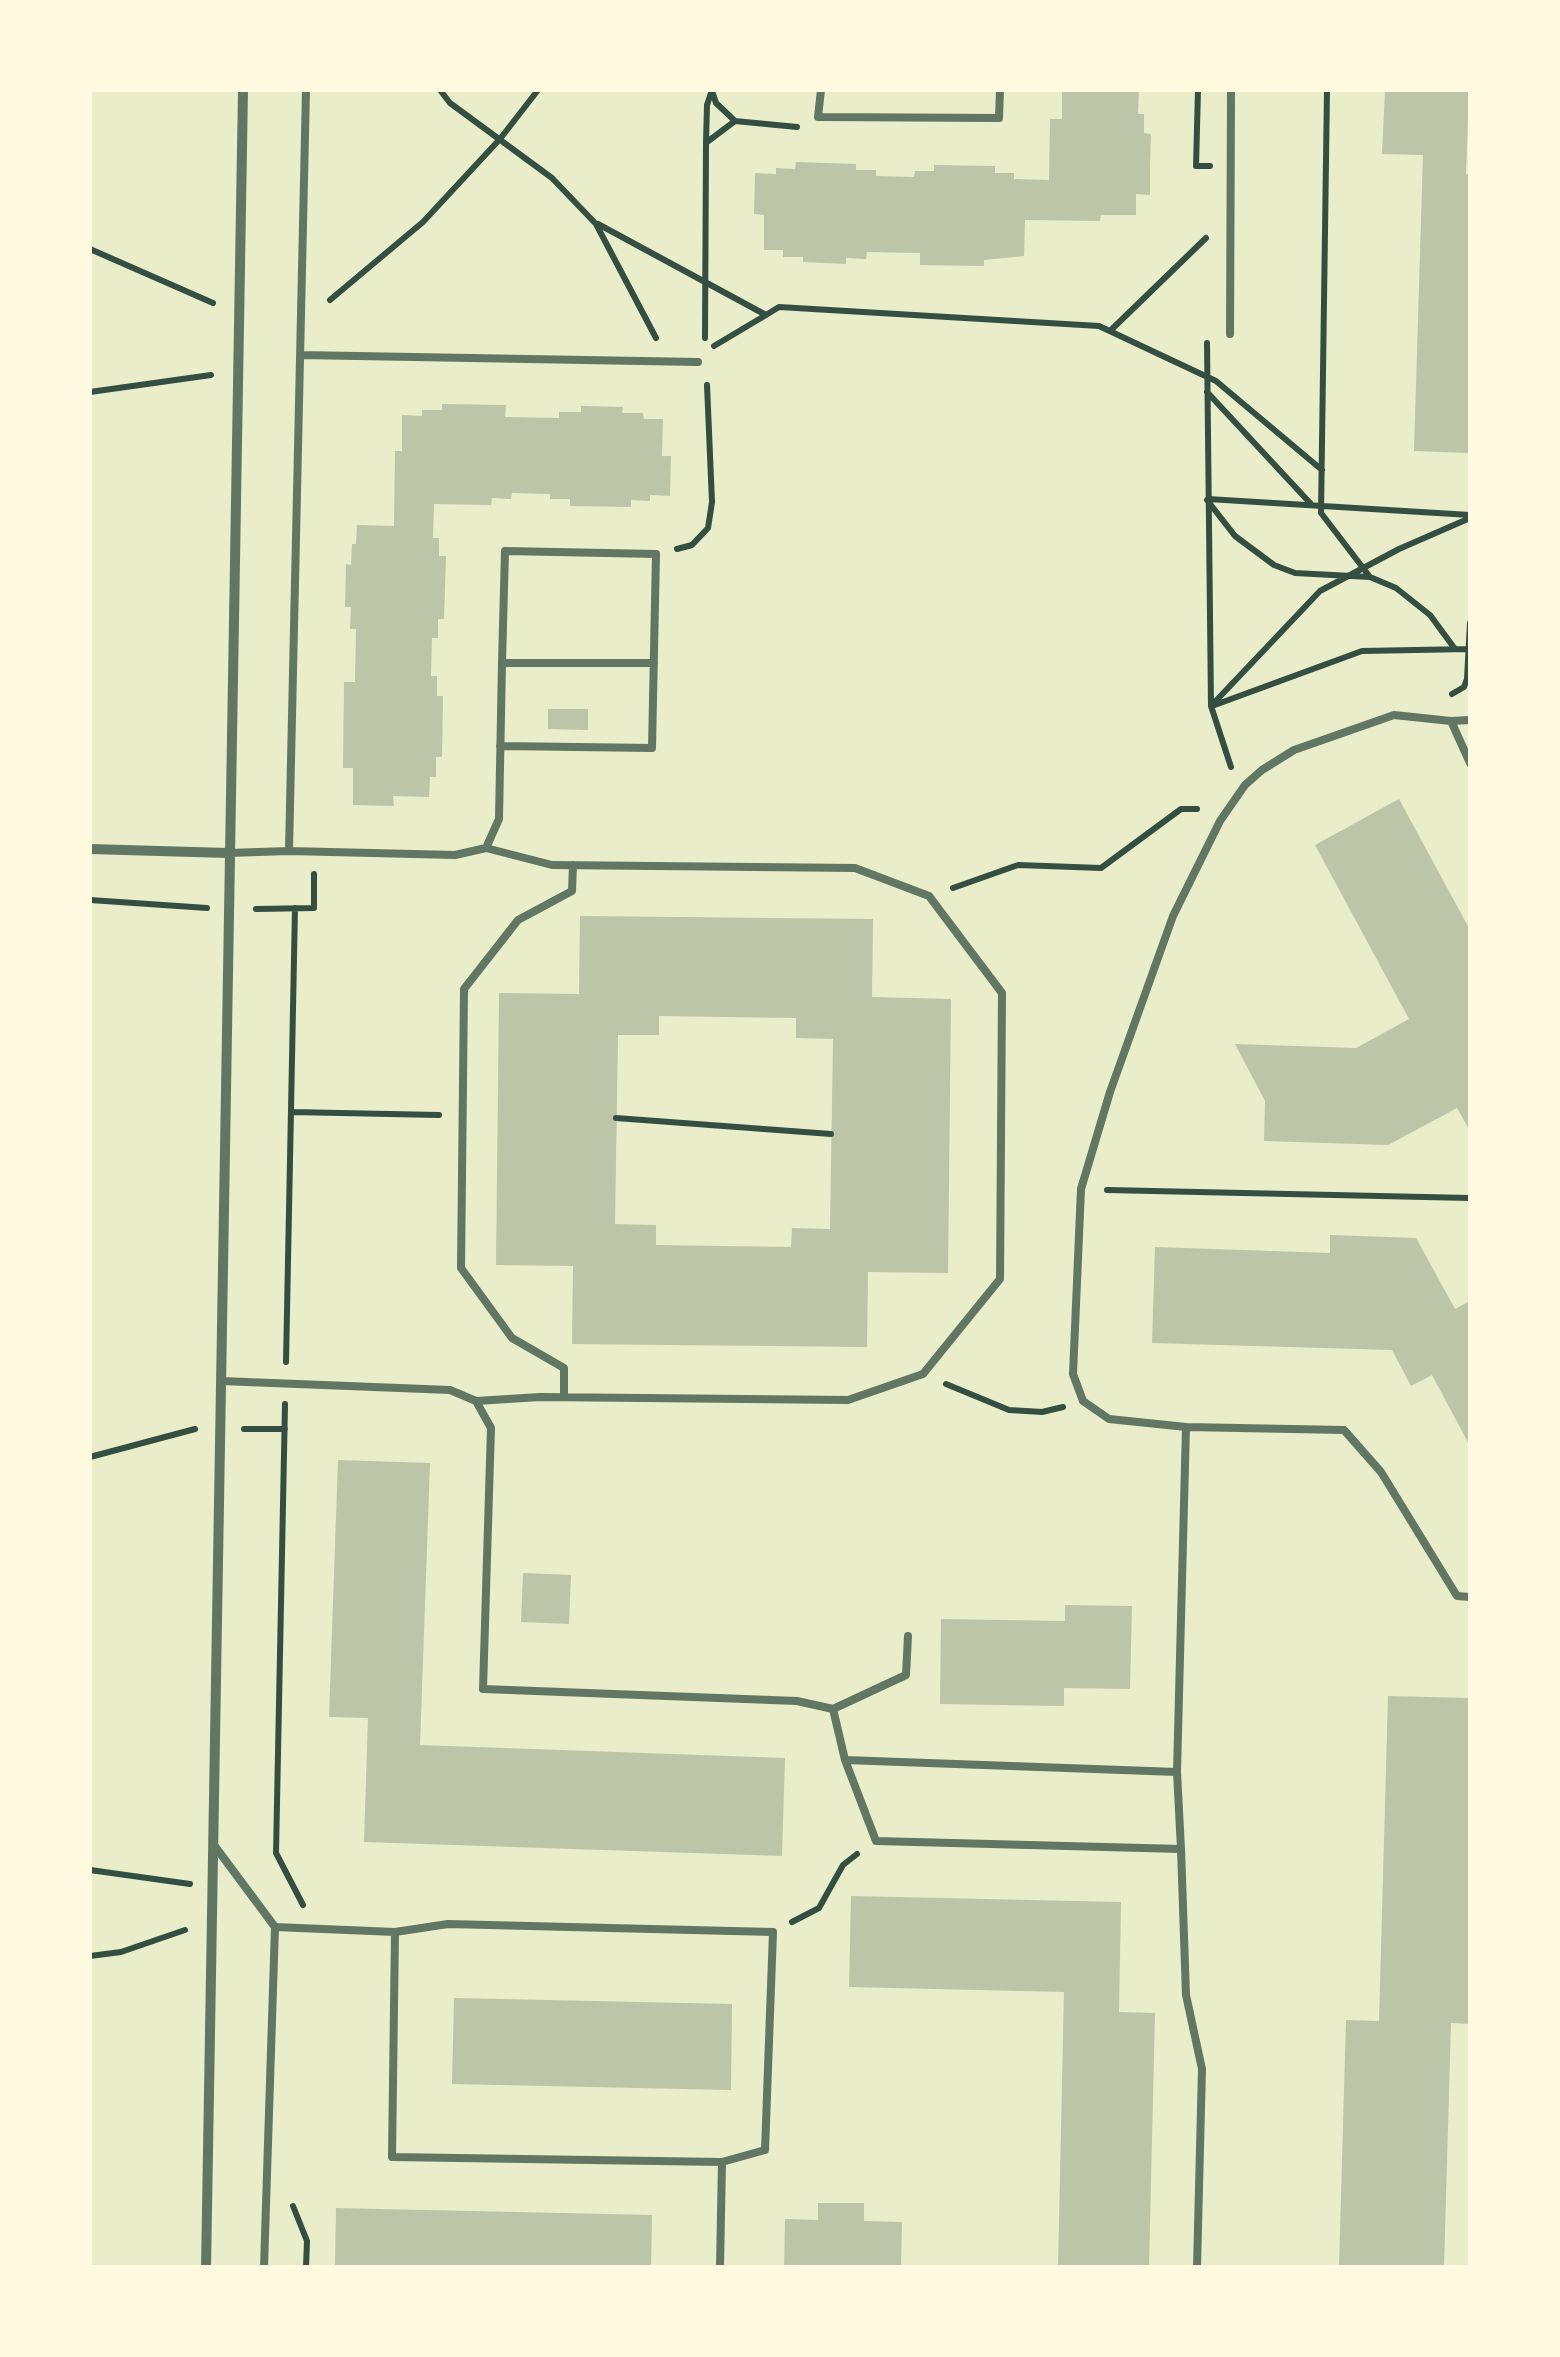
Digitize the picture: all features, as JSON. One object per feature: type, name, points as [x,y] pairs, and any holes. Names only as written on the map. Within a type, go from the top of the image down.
[{"type":"street","points":[[206,2267],[243,90]]},
{"type":"street","points":[[90,849],[228,853]]},
{"type":"lane","points":[[288,851],[306,90]]},
{"type":"lane","points":[[820,90],[818,117],[999,118],[1000,90]]},
{"type":"lane","points":[[1230,334],[1231,90]]},
{"type":"lane","points":[[300,355],[698,362]]},
{"type":"lane","points":[[486,848],[499,819],[500,746],[505,551],[656,554],[652,748],[500,746]]},
{"type":"lane","points":[[502,664],[654,663]]},
{"type":"lane","points":[[1470,720],[1451,722],[1394,715],[1294,750],[1262,770],[1220,821],[1173,916],[1110,1092],[1081,1190],[1073,1374],[1083,1402],[1108,1419],[1186,1427],[1344,1430],[1381,1472],[1457,1596],[1470,1597]]},
{"type":"lane","points":[[1451,722],[1470,762]]},
{"type":"lane","points":[[221,1381],[450,1390],[476,1402],[564,1397],[848,1400],[923,1374],[1000,1280],[1002,993],[928,896],[855,868],[552,864],[486,848],[455,855],[228,853]]},
{"type":"lane","points":[[564,1397],[564,1368],[512,1338],[461,1268],[464,989],[518,920],[572,891],[573,865]]},
{"type":"lane","points":[[476,1402],[490,1428],[484,1689],[797,1701],[833,1710],[906,1675],[908,1636]]},
{"type":"lane","points":[[1186,1427],[1177,1772],[1186,1995],[1202,2069],[1197,2267]]},
{"type":"lane","points":[[833,1710],[845,1760],[876,1840],[1181,1849]]},
{"type":"lane","points":[[845,1760],[1177,1772]]},
{"type":"lane","points":[[214,1845],[276,1927],[264,2267]]},
{"type":"lane","points":[[276,1927],[395,1932],[448,1924],[773,1932],[766,2150],[722,2162],[392,2157],[395,1932]]},
{"type":"lane","points":[[720,2267],[722,2162]]},
{"type":"path","points":[[440,90],[450,103],[552,178],[596,224],[668,361]]},
{"type":"path","points":[[330,300],[424,222],[500,139],[538,90]]},
{"type":"path","points":[[712,90],[716,103],[734,121],[798,128],[818,117]]},
{"type":"path","points":[[692,545],[708,528],[712,502],[703,280],[707,105],[712,90]]},
{"type":"path","points":[[1318,508],[1322,470],[1327,90]]},
{"type":"path","points":[[706,142],[734,121]]},
{"type":"path","points":[[1110,331],[1231,214]]},
{"type":"path","points":[[596,224],[766,315]]},
{"type":"path","points":[[90,248],[219,305]]},
{"type":"path","points":[[698,362],[706,350],[779,306],[1099,326],[1216,382],[1322,470]]},
{"type":"path","points":[[1230,334],[1207,334],[1211,706],[1240,792]]},
{"type":"path","points":[[90,392],[218,374]]},
{"type":"path","points":[[1206,392],[1318,508],[1370,577],[1411,598],[1455,649]]},
{"type":"path","points":[[1207,499],[1470,516]]},
{"type":"path","points":[[1207,499],[1236,536],[1274,564],[1295,573],[1370,577]]},
{"type":"path","points":[[1211,706],[1320,591],[1470,516]]},
{"type":"path","points":[[1441,694],[1459,692],[1467,679],[1470,623]]},
{"type":"path","points":[[1211,706],[1362,651],[1469,648]]},
{"type":"path","points":[[928,896],[1018,866],[1101,868],[1181,809]]},
{"type":"path","points":[[248,909],[314,908],[313,852]]},
{"type":"path","points":[[90,900],[208,908]]},
{"type":"path","points":[[295,908],[276,1853],[302,1902],[306,1928]]},
{"type":"path","points":[[291,1112],[462,1116]]},
{"type":"path","points":[[616,1118],[831,1134]]},
{"type":"path","points":[[1081,1190],[1470,1198]]},
{"type":"path","points":[[923,1374],[1009,1410],[1042,1412]]},
{"type":"path","points":[[90,1457],[199,1428]]},
{"type":"path","points":[[238,1428],[285,1429]]},
{"type":"path","points":[[773,1932],[819,1908],[843,1864],[876,1840]]},
{"type":"path","points":[[90,1870],[190,1884]]},
{"type":"path","points":[[90,1956],[120,1952],[189,1929]]},
{"type":"path","points":[[291,2199],[307,2241],[306,2267]]},
{"type":"building","points":[[1062,90],[1139,90],[1138,114],[1144,114],[1144,133],[1151,134],[1150,195],[1136,194],[1136,215],[1101,215],[1100,221],[1025,220],[1024,256],[984,260],[984,266],[920,265],[920,253],[867,252],[866,259],[846,258],[846,264],[803,262],[803,257],[783,257],[783,250],[764,250],[764,215],[754,214],[755,173],[776,174],[776,168],[795,169],[796,162],[856,164],[856,170],[876,170],[876,176],[914,177],[915,171],[934,171],[934,165],[995,166],[995,173],[1014,173],[1014,179],[1049,180],[1050,119],[1062,119]]},
{"type":"building","points":[[1385,90],[1469,90],[1466,174],[1470,174],[1470,453],[1414,451],[1423,155],[1382,154]]},
{"type":"building","points":[[442,404],[506,405],[505,417],[559,418],[559,412],[581,412],[581,406],[623,407],[622,413],[643,413],[644,419],[663,419],[662,456],[671,456],[670,496],[650,495],[650,501],[631,500],[631,507],[570,506],[570,499],[550,499],[550,494],[512,493],[511,499],[492,498],[491,505],[434,504],[433,538],[439,538],[439,556],[446,556],[444,619],[438,619],[438,638],[432,638],[431,676],[437,676],[437,696],[443,696],[442,757],[436,757],[436,777],[430,777],[429,797],[393,796],[394,806],[353,805],[353,768],[343,768],[344,682],[355,682],[356,629],[350,629],[351,607],[345,607],[346,564],[351,565],[357,525],[394,526],[395,451],[402,451],[402,415],[422,416],[422,410],[442,410]]},
{"type":"building","points":[[548,709],[588,709],[588,730],[548,729]]},
{"type":"building","points":[[1399,799],[1470,930],[1470,1131],[1457,1108],[1388,1145],[1264,1141],[1265,1101],[1235,1044],[1356,1048],[1409,1019],[1315,845]]},
{"type":"building","points":[[580,916],[873,919],[872,997],[951,999],[948,1273],[868,1272],[867,1347],[572,1344],[573,1266],[496,1265],[499,993],[579,994]],"holes":[[[659,1016],[796,1018],[796,1038],[833,1039],[830,1229],[792,1228],[791,1247],[656,1245],[656,1225],[615,1224],[618,1035],[659,1035]]]},
{"type":"building","points":[[1330,1235],[1416,1238],[1455,1309],[1470,1301],[1470,1446],[1432,1375],[1411,1386],[1392,1350],[1152,1343],[1155,1247],[1330,1253]]},
{"type":"building","points":[[338,1460],[430,1463],[420,1745],[785,1758],[782,1856],[364,1842],[368,1718],[329,1717]]},
{"type":"building","points":[[523,1573],[571,1575],[569,1624],[521,1622]]},
{"type":"building","points":[[1065,1605],[1132,1606],[1130,1689],[1064,1688],[1064,1706],[940,1704],[941,1619],[1065,1621]]},
{"type":"building","points":[[1388,1696],[1470,1698],[1470,2024],[1451,2023],[1444,2267],[1339,2267],[1346,2020],[1379,2021]]},
{"type":"building","points":[[851,1896],[1121,1902],[1119,2012],[1155,2013],[1149,2267],[1058,2267],[1064,1992],[849,1987]]},
{"type":"building","points":[[454,1998],[732,2004],[731,2090],[452,2084]]},
{"type":"building","points":[[818,2203],[864,2203],[864,2221],[902,2222],[901,2267],[784,2267],[785,2219],[818,2220]]},
{"type":"building","points":[[336,2208],[652,2215],[651,2267],[335,2267]]}]
